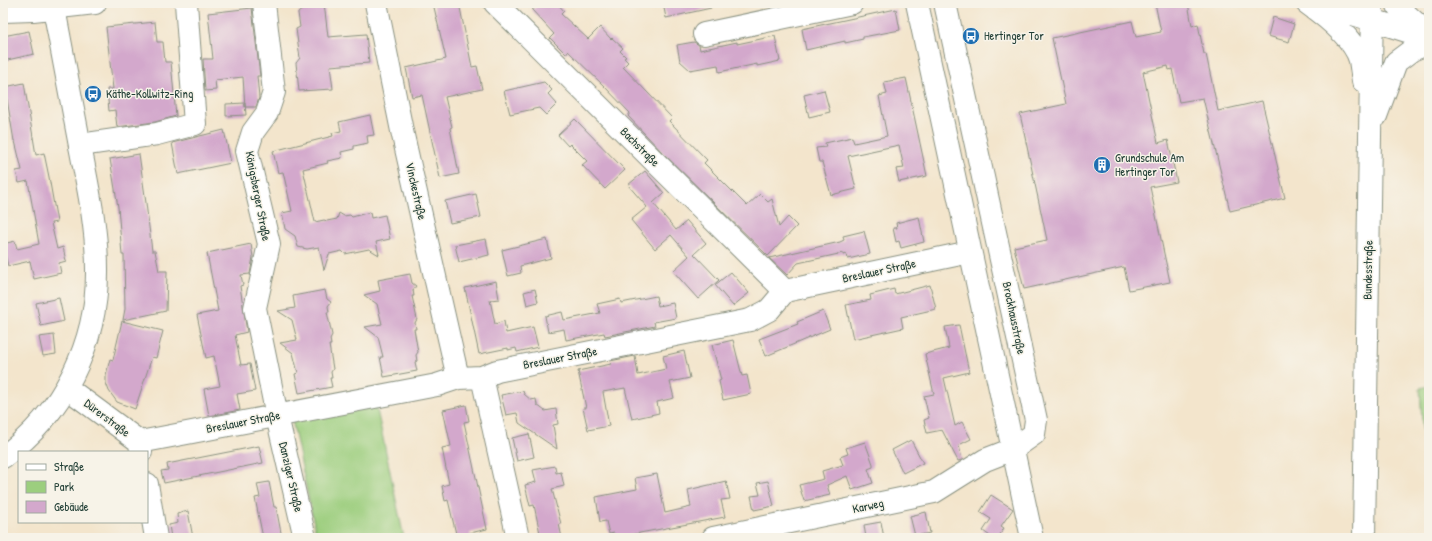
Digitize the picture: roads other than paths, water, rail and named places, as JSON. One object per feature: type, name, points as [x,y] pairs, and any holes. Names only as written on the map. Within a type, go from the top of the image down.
[{"type":"street","points":[[3,11],[54,5],[95,3]]},
{"type":"street","points":[[80,145],[157,134],[195,124],[186,3]]},
{"type":"street","name":"Königsberger Straße","points":[[264,3],[274,92],[267,113],[253,132],[247,151],[269,244],[255,308],[277,416]]},
{"type":"street","name":"Vinckestraße","points":[[376,3],[402,131],[458,378]]},
{"type":"street","name":"Bachstraße","points":[[496,3],[785,291]]},
{"type":"street","points":[[704,34],[772,11],[852,3]]},
{"type":"street","points":[[917,3],[1032,538]]},
{"type":"street","name":"Brockhausstraße","points":[[945,3],[984,176],[1036,420],[1034,434],[1013,449]]},
{"type":"street","points":[[1307,3],[1328,18],[1349,40],[1360,58],[1370,130]]},
{"type":"street","points":[[1316,3],[1372,12],[1429,38]]},
{"type":"street","points":[[1397,3],[1399,8],[1429,35]]},
{"type":"street","points":[[3,457],[23,441],[38,426],[52,410],[67,388],[86,344],[96,294],[97,258],[92,214],[54,5]]},
{"type":"street","name":"Bundesstraße","points":[[1364,538],[1372,12]]},
{"type":"street","points":[[1370,130],[1396,62],[1412,50],[1429,43]]},
{"type":"street","points":[[954,178],[965,183],[973,182],[984,176]]},
{"type":"street","name":"Breslauer Straße","points":[[141,447],[277,416],[437,386],[458,378],[482,377],[497,371],[750,320],[769,310],[785,291],[970,252]]},
{"type":"street","points":[[482,377],[518,538]]},
{"type":"street","name":"Dürerstraße","points":[[67,388],[141,447]]},
{"type":"street","name":"Danziger Straße","points":[[277,416],[305,538]]},
{"type":"street","name":"Karweg","points":[[714,538],[934,492],[985,460],[1013,449]]},
{"type":"street","points":[[148,490],[156,538]]},
{"type":"place","name":"Hertinger Tor","points":[[971,36]]},
{"type":"place","name":"Käthe-Kollwitz-Ring","points":[[93,94]]},
{"type":"place","name":"Grundschule Am Hertinger Tor","points":[[1102,165]]}]
